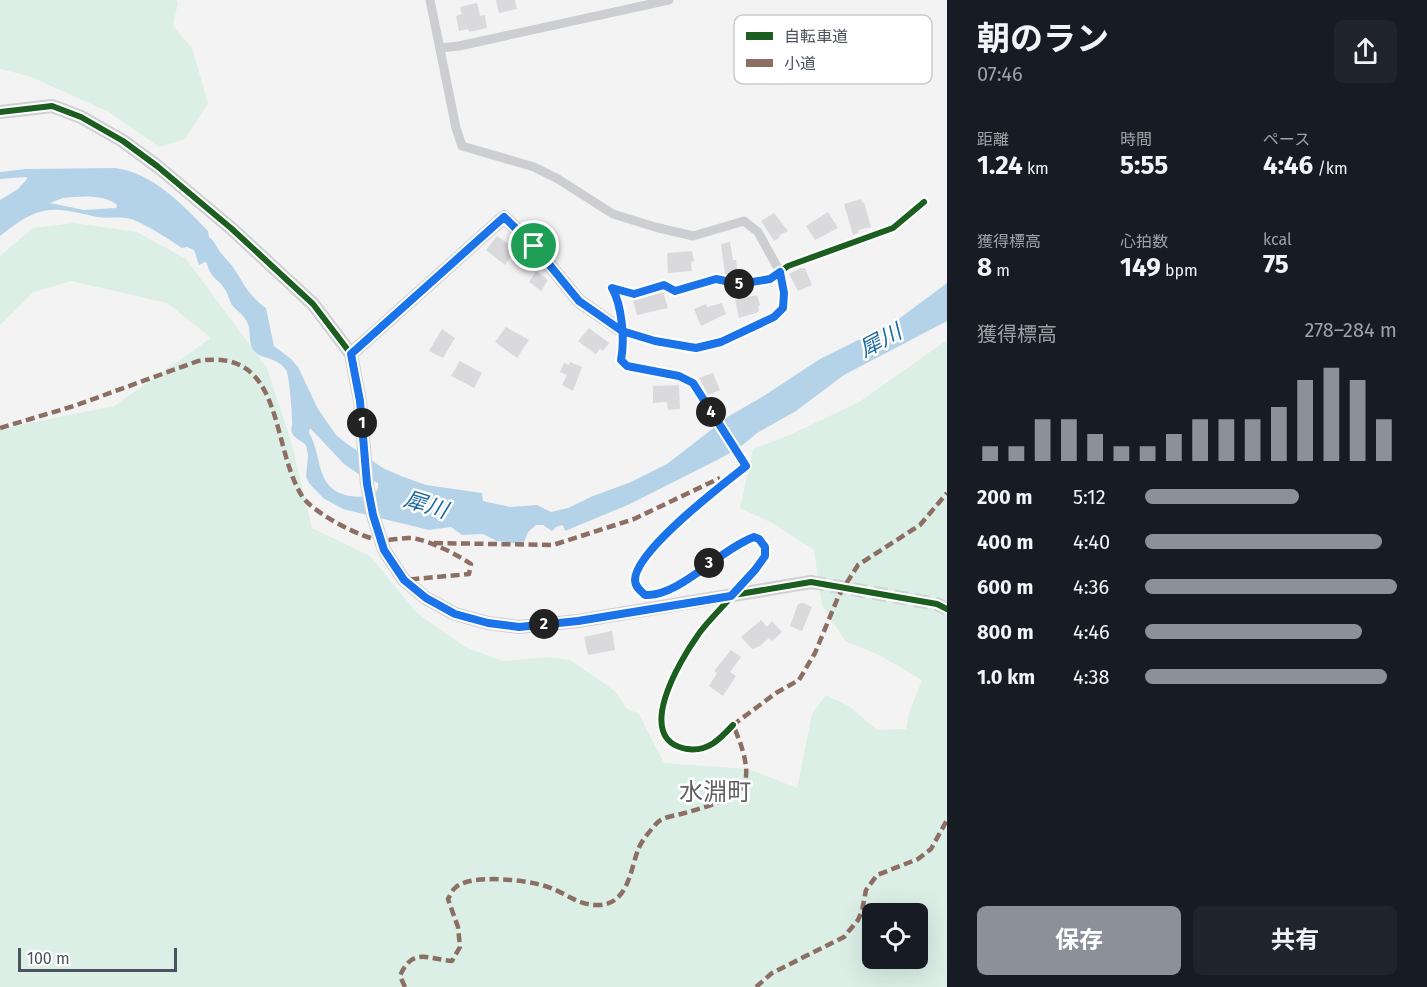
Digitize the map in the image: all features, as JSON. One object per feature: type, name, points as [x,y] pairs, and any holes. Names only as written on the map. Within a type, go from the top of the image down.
[{"type":"street","points":[[351,354],[504,217],[534,246],[579,301],[622,331],[655,341],[696,348],[721,342],[774,317],[783,308],[784,293],[780,272],[758,232],[744,221],[693,236],[656,227],[613,214],[534,166],[462,147],[456,128],[430,0]]},
{"type":"street","points":[[440,48],[459,46],[669,0]]},
{"type":"street","points":[[0,112],[52,106],[81,117],[123,141],[157,166],[240,236],[313,304],[351,354],[360,401],[367,484],[373,515],[384,550],[404,580],[426,598],[455,614],[488,623],[519,627],[578,621],[811,582]]},
{"type":"street","points":[[733,725],[712,746],[696,750],[681,748],[670,742],[663,732],[661,721],[663,702],[698,634],[755,570],[765,556],[765,547],[759,539],[754,537],[738,543],[680,584],[663,593],[645,595],[636,587],[634,578],[639,565],[677,521],[746,466],[693,383],[679,376],[627,366],[621,360],[624,343],[618,297],[612,288],[634,294],[664,285],[675,291],[716,279],[740,284],[770,279],[788,266],[893,228],[924,202]]},
{"type":"green space","points":[[0,0],[176,0],[178,2],[173,26],[192,48],[208,103],[185,139],[159,147],[109,112],[29,76],[0,69]]},
{"type":"green space","points":[[74,223],[137,232],[186,259],[267,368],[291,441],[312,528],[370,556],[417,613],[465,647],[502,661],[548,657],[570,660],[615,691],[626,708],[639,714],[664,763],[749,769],[797,788],[812,714],[826,695],[849,706],[877,730],[906,729],[909,713],[922,680],[879,655],[845,641],[822,605],[814,550],[774,524],[740,508],[753,449],[792,434],[859,402],[947,340],[947,987],[0,987],[0,429],[114,406],[211,338],[167,303],[71,281],[34,292],[0,325],[0,256],[33,228]]},
{"type":"water","name":"犀川","points":[[115,168],[142,176],[166,191],[208,231],[209,237],[247,289],[266,308],[274,346],[298,367],[318,409],[336,435],[383,468],[401,476],[426,485],[482,493],[483,501],[510,507],[537,505],[551,512],[568,508],[631,482],[667,464],[729,416],[820,359],[896,321],[947,283],[947,321],[844,375],[796,411],[757,433],[739,448],[719,459],[630,504],[565,531],[563,525],[552,531],[543,525],[536,525],[528,532],[524,542],[514,543],[497,541],[483,534],[462,535],[451,527],[429,530],[343,509],[323,498],[309,483],[306,477],[308,455],[306,445],[291,431],[291,401],[286,370],[274,360],[255,352],[245,319],[232,305],[207,263],[199,265],[194,250],[187,247],[182,248],[149,227],[130,219],[102,218],[71,211],[43,211],[31,215],[0,236],[0,200],[18,189],[27,179],[26,177],[0,179],[0,172],[26,169]],"holes":[[[99,197],[117,205],[116,208],[84,210],[50,203],[63,198]],[[310,428],[344,464],[378,483],[375,494],[359,497],[346,495],[333,489],[327,483],[309,433]]]},
{"type":"building","points":[[496,0],[515,0],[517,9],[499,13]]},
{"type":"building","points":[[477,3],[480,16],[485,15],[487,28],[469,32],[468,29],[459,31],[456,16],[462,14],[460,7]]},
{"type":"building","points":[[861,199],[862,203],[864,202],[871,227],[858,230],[859,233],[853,235],[844,204]]},
{"type":"building","points":[[828,212],[838,228],[815,240],[806,226]]},
{"type":"building","points":[[774,213],[788,231],[779,234],[780,237],[774,241],[761,221]]},
{"type":"building","points":[[497,236],[516,249],[505,265],[486,250]]},
{"type":"building","points":[[730,242],[733,260],[736,260],[738,277],[725,274],[721,244]]},
{"type":"building","points":[[692,251],[694,261],[691,262],[692,271],[668,273],[667,253]]},
{"type":"building","points":[[805,268],[812,285],[798,291],[789,274]]},
{"type":"building","points":[[536,271],[548,280],[541,291],[529,282]]},
{"type":"building","points":[[663,292],[668,308],[637,315],[633,301]]},
{"type":"building","points":[[757,295],[760,305],[758,306],[759,312],[739,318],[735,300]]},
{"type":"building","points":[[722,303],[726,314],[701,326],[694,309],[706,304],[707,307]]},
{"type":"building","points":[[506,327],[529,340],[517,358],[495,342]]},
{"type":"building","points":[[589,328],[609,343],[603,351],[600,349],[596,354],[578,341]]},
{"type":"building","points":[[442,329],[455,338],[443,358],[429,351]]},
{"type":"building","points":[[460,361],[482,373],[474,388],[451,376]]},
{"type":"building","points":[[570,362],[582,367],[573,391],[562,385],[567,375],[560,372],[564,363],[569,365]]},
{"type":"building","points":[[713,373],[720,390],[708,395],[699,378]]},
{"type":"building","points":[[679,385],[680,409],[668,410],[667,402],[653,403],[653,386]]},
{"type":"building","points":[[803,603],[812,607],[802,631],[790,626],[798,604]]},
{"type":"building","points":[[761,620],[767,627],[772,621],[782,632],[772,641],[769,638],[760,646],[752,649],[741,637]]},
{"type":"building","points":[[612,631],[615,650],[588,655],[584,637]]},
{"type":"building","points":[[731,650],[741,657],[730,672],[736,676],[723,696],[709,686],[717,673],[714,671]]},
{"type":"tunnel","points":[[811,582],[937,604],[947,609]]},
{"type":"marked path","points":[[0,428],[74,406],[198,361],[226,361],[246,369],[261,384],[271,404],[292,475],[307,502],[326,517],[362,535],[381,540],[417,539],[445,549],[471,564],[469,574],[404,580]]},
{"type":"marked path","points":[[434,543],[553,545],[634,519],[720,478]]},
{"type":"marked path","points":[[405,987],[400,976],[410,961],[422,957],[452,961],[460,947],[458,927],[448,899],[454,889],[463,883],[486,879],[528,882],[548,887],[592,905],[609,903],[622,893],[639,847],[658,822],[714,804],[739,792],[745,780],[746,764],[733,725],[776,693],[799,680],[815,653],[839,595],[858,565],[920,525],[947,493]]},
{"type":"marked path","points":[[756,987],[772,973],[844,937],[858,920],[866,890],[877,875],[918,859],[931,849],[947,820]]},
{"type":"cycle path","points":[[0,112],[52,106],[81,117],[123,141],[157,166],[232,229],[313,304],[351,354],[360,401],[367,484],[373,515],[384,550],[404,580],[426,598],[455,614],[488,623],[519,627],[578,621],[811,582],[937,604],[947,609]]},
{"type":"cycle path","points":[[733,725],[718,740],[701,748],[687,749],[671,743],[663,731],[662,716],[665,698],[690,647],[704,627],[755,571],[765,554],[765,548],[754,537],[721,555],[668,591],[659,594],[653,595],[640,591],[636,577],[643,561],[657,543],[697,505],[745,466],[693,383],[679,376],[627,366],[621,360],[622,323],[612,288],[634,294],[664,285],[675,291],[715,279],[740,284],[770,279],[788,266],[893,228],[924,202]]},
{"type":"district","name":"水淵町","points":[[715,792]]},
{"type":"route","points":[[534,246],[504,217],[351,354],[360,401],[367,484],[377,531],[384,550],[404,580],[426,598],[455,614],[488,623],[519,627],[578,621],[731,596],[765,556],[765,547],[759,539],[754,537],[738,543],[680,584],[663,593],[645,595],[636,587],[634,578],[639,565],[677,521],[746,466],[693,383],[679,376],[627,366],[621,360],[624,343],[622,331],[619,311],[618,297],[612,288],[634,294],[664,285],[675,291],[716,279],[740,284],[770,279],[780,272],[784,293],[783,308],[774,317],[721,342],[696,348],[655,341],[622,331],[579,301],[534,246]]}]
